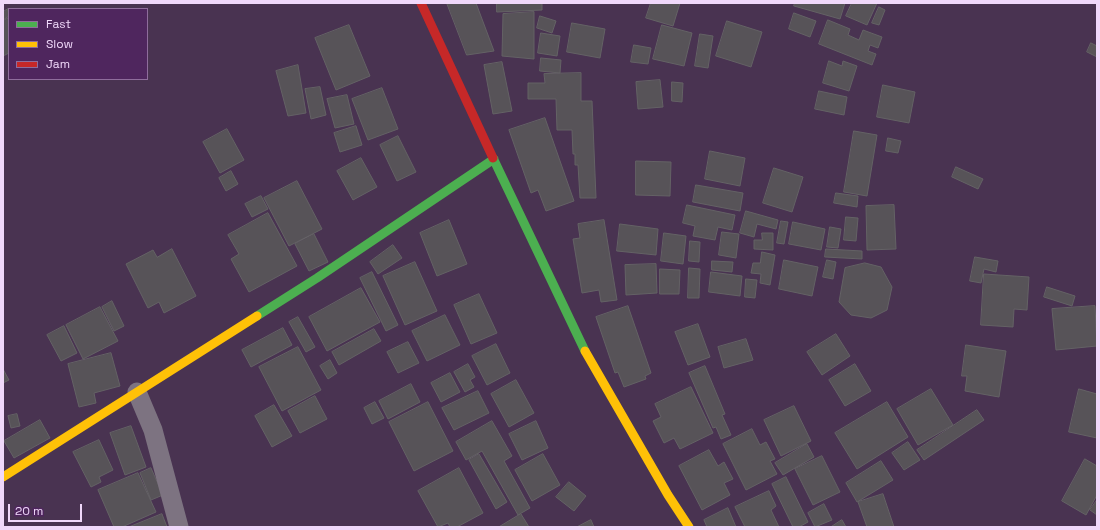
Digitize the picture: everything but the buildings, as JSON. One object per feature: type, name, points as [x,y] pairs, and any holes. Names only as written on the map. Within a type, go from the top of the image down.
[{"type":"main road","points":[[421,3],[577,338],[668,494],[689,527]]},
{"type":"main road","points":[[3,477],[317,278],[494,159]]},
{"type":"street","points":[[138,392],[153,430],[179,527]]},
{"type":"traffic: fast","points":[[493,158],[585,351]]},
{"type":"traffic: fast","points":[[257,316],[317,278],[494,159]]},
{"type":"traffic: slow","points":[[3,477],[257,316]]},
{"type":"traffic: slow","points":[[585,351],[668,495],[689,527]]},
{"type":"traffic: jam","points":[[421,3],[493,158]]}]
